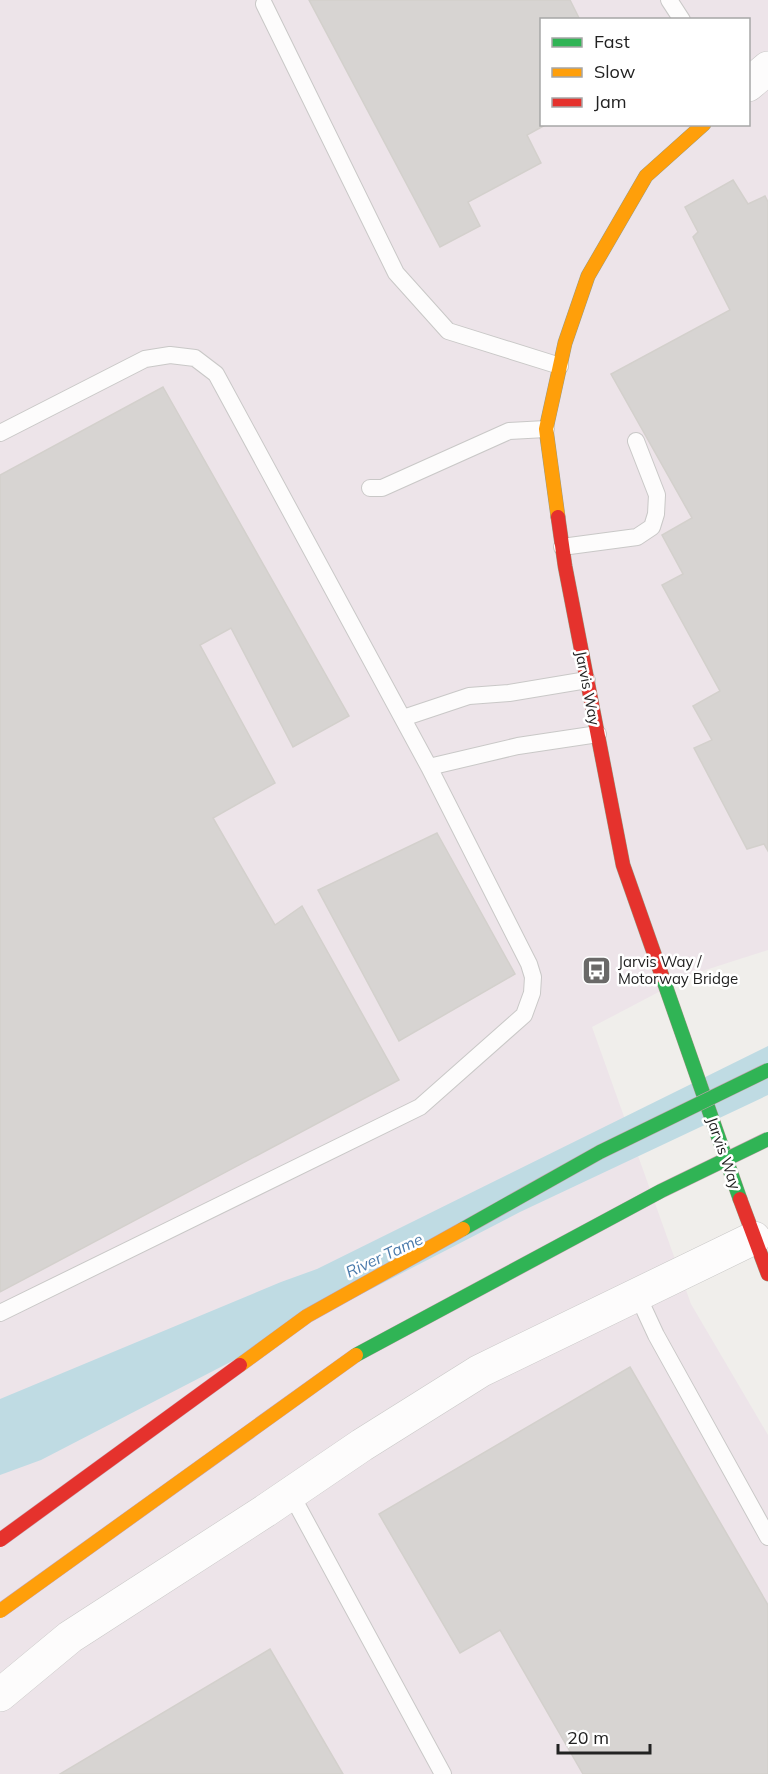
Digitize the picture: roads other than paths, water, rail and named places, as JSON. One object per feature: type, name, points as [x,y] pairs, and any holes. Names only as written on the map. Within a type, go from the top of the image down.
[{"type":"main road","name":"Jarvis Way","points":[[702,126],[646,176],[588,276],[565,343],[546,429],[562,546],[623,866],[768,1274]]},
{"type":"main road","points":[[0,1540],[307,1316],[600,1152],[768,1070]]},
{"type":"main road","points":[[0,1611],[350,1358],[661,1191],[768,1138]]},
{"type":"street","points":[[750,83],[768,68]]},
{"type":"street","points":[[0,1695],[70,1637],[291,1494],[362,1445],[480,1371],[754,1238]]},
{"type":"lane","points":[[669,0],[681,18]]},
{"type":"lane","points":[[264,4],[396,273],[448,331],[560,366]]},
{"type":"lane","points":[[0,434],[145,359],[170,355],[195,358],[216,374],[429,767],[528,964],[532,977],[532,993],[525,1016],[420,1107],[0,1313]]},
{"type":"lane","points":[[370,488],[382,488],[509,431],[546,429]]},
{"type":"lane","points":[[562,546],[637,537],[652,527],[656,514],[657,495],[636,441]]},
{"type":"lane","points":[[403,718],[470,696],[509,693],[587,680]]},
{"type":"lane","points":[[429,767],[518,746],[598,734]]},
{"type":"lane","points":[[637,1294],[656,1335],[768,1537]]},
{"type":"lane","points":[[291,1494],[443,1774]]},
{"type":"water","name":"River Tame","points":[[768,1046],[768,1095],[520,1212],[41,1460],[0,1475],[0,1399],[317,1269]]},
{"type":"place","name":"Jarvis Way / Motorway Bridge","points":[[597,970]]}]
